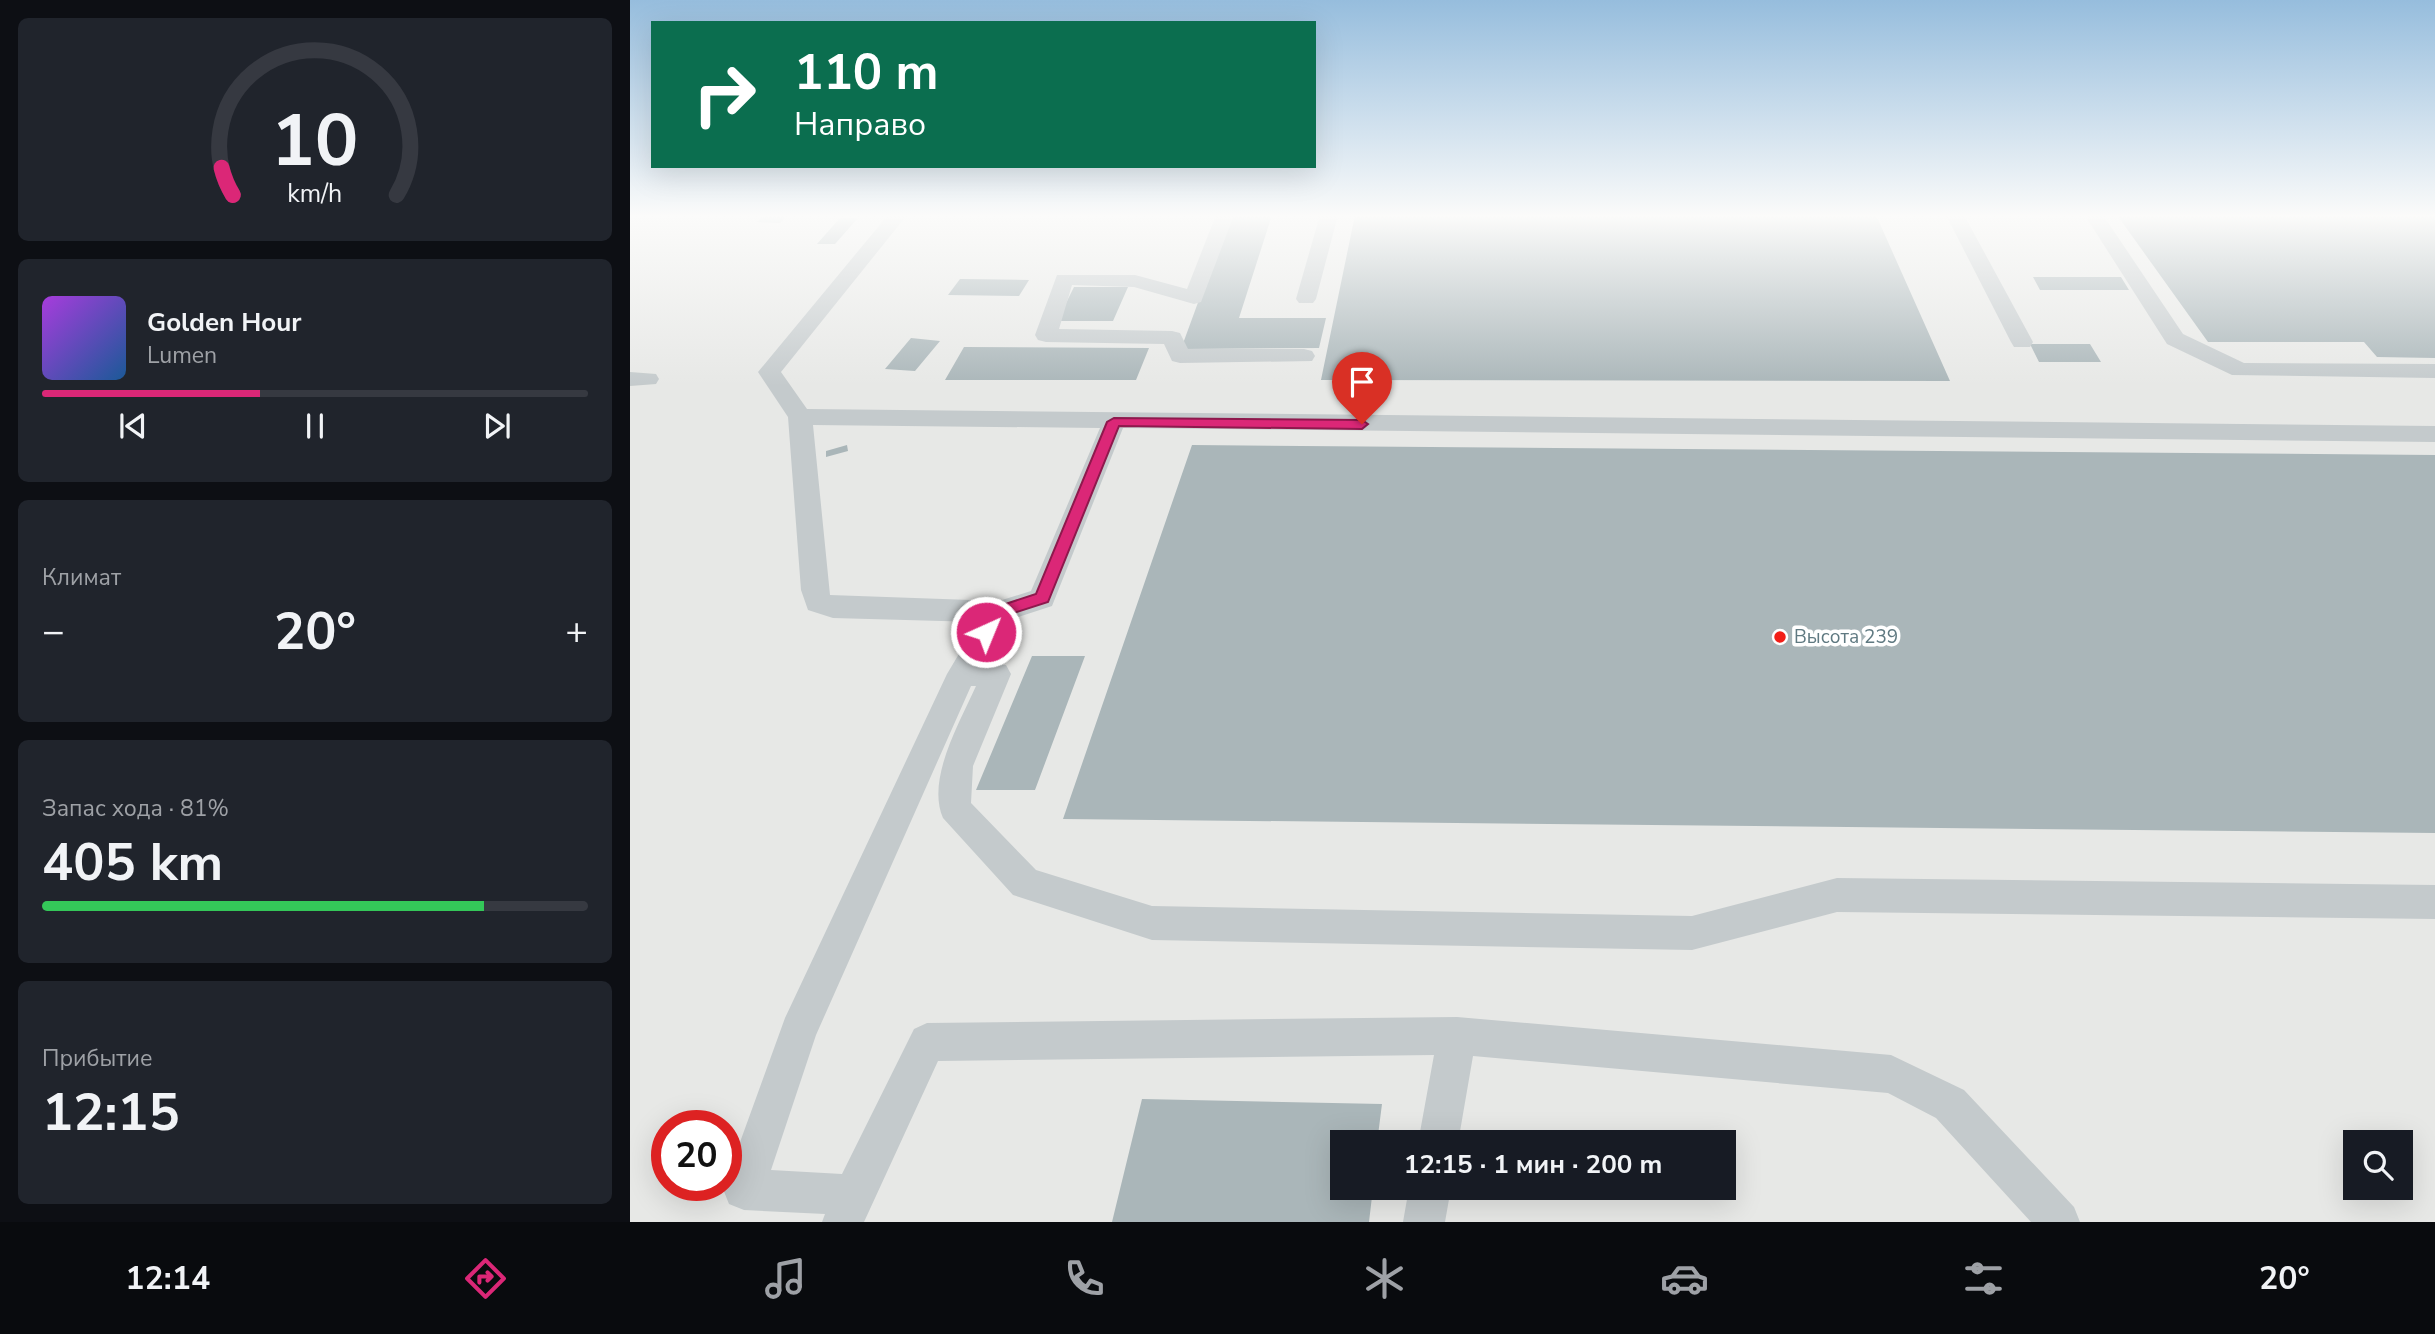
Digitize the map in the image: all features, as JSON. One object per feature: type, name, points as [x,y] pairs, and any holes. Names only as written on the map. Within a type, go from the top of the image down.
[{"type":"street","points":[[851,272],[769,372],[800,417],[818,602],[832,607],[999,612],[1042,598],[1114,422]]},
{"type":"street","points":[[1204,272],[1194,298],[1135,281],[1064,279],[1046,335],[1172,338],[1180,356],[1304,356]]},
{"type":"street","points":[[1307,299],[1314,272]]},
{"type":"street","points":[[1985,272],[2022,342]]},
{"type":"street","points":[[2131,272],[2175,339],[2240,370],[2435,371]]},
{"type":"street","points":[[800,417],[2435,434]]},
{"type":"street","points":[[999,612],[962,674],[798,1031],[744,1189],[848,1208],[927,1042],[1457,1036],[1891,1074],[1950,1104],[2059,1222]]},
{"type":"street","points":[[962,674],[996,674],[957,766],[955,808],[1025,883],[1152,923],[1692,933],[1837,895],[2435,902]]},
{"type":"street","points":[[1440,1130],[1457,1036]]},
{"type":"street","points":[[1424,1222],[1428,1200]]},
{"type":"shaded area","points":[[630,272],[2435,272],[2435,1222],[630,1222]]},
{"type":"building","points":[[1209,272],[1254,272],[1239,318],[1326,318],[1319,348],[1181,349]]},
{"type":"building","points":[[1343,272],[1901,272],[1950,381],[1321,380]]},
{"type":"building","points":[[2158,272],[2435,272],[2435,358],[2377,357],[2364,342],[2208,342]]},
{"type":"building","points":[[2033,277],[2121,277],[2129,290],[2040,290]]},
{"type":"building","points":[[960,279],[1029,280],[1019,296],[948,295]]},
{"type":"building","points":[[1074,287],[1128,287],[1113,321],[1057,321]]},
{"type":"building","points":[[911,338],[940,341],[915,371],[885,369]]},
{"type":"building","points":[[2030,344],[2090,344],[2101,362],[2039,362]]},
{"type":"building","points":[[964,347],[1149,348],[1136,380],[945,380]]},
{"type":"building","points":[[847,445],[848,451],[826,457],[826,451]]},
{"type":"building","name":"Высота 239","points":[[1192,445],[2435,455],[2435,833],[1063,819]]},
{"type":"building","points":[[1032,656],[1085,656],[1035,790],[976,790]]},
{"type":"building","points":[[1142,1099],[1382,1104],[1379,1130],[1330,1130],[1330,1200],[1372,1200],[1369,1222],[1112,1222]]},
{"type":"place","name":"Высота 239","points":[[1780,637]]},
{"type":"route","points":[[986,632],[999,612],[1042,598],[1114,422],[1362,424]]}]
